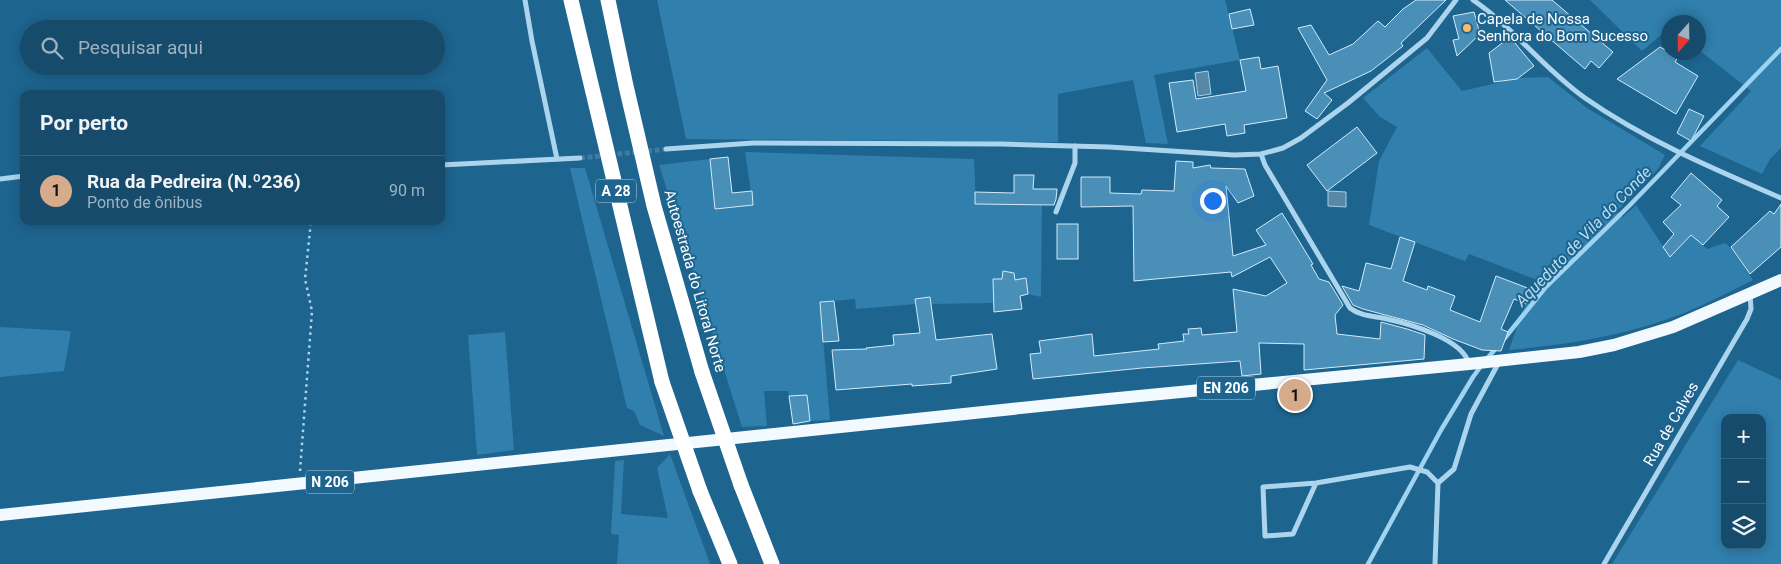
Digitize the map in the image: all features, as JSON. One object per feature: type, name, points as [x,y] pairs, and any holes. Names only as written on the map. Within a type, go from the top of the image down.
[{"type":"highway","name":"A 28","points":[[571,0],[662,382],[700,491],[730,564]]},
{"type":"highway","name":"Autoestrada do Litoral Norte","points":[[608,0],[654,206],[702,372],[741,485],[772,564]]},
{"type":"main road","name":"EN 206","points":[[659,447],[1108,399],[1579,352],[1614,345],[1673,327],[1781,280]]},
{"type":"main road","name":"N 206","points":[[0,515],[659,447]]},
{"type":"street","points":[[525,0],[557,159]]},
{"type":"street","points":[[666,149],[753,142],[1075,146],[1234,156],[1261,154],[1283,148],[1301,138],[1348,103],[1427,38],[1456,0]]},
{"type":"street","points":[[1473,0],[1491,14],[1569,86],[1592,103],[1686,156],[1781,198]]},
{"type":"street","points":[[1056,212],[1075,163],[1075,146]]},
{"type":"street","points":[[1261,154],[1265,165],[1350,308],[1358,313],[1424,330],[1442,338],[1463,351],[1469,364]]},
{"type":"street","points":[[445,166],[580,158]]},
{"type":"street","points":[[0,179],[20,176]]},
{"type":"street","name":"Rua de Calves","points":[[1604,564],[1747,319],[1751,309],[1750,294]]},
{"type":"street","points":[[1435,564],[1438,483],[1454,469],[1471,414],[1500,361]]},
{"type":"street","points":[[1316,483],[1293,534],[1265,536],[1262,487],[1316,483],[1410,467],[1427,472],[1438,483]]},
{"type":"path","points":[[301,485],[300,468],[312,311],[305,279],[311,225]]},
{"type":"shaded area","points":[[657,0],[1225,0],[1240,60],[1154,75],[1168,144],[1146,143],[1133,80],[1058,94],[1058,142],[686,139]]},
{"type":"shaded area","points":[[1590,0],[1781,0],[1781,148],[1770,159],[1762,174],[1700,146],[1751,91],[1706,56],[1706,15],[1661,15],[1661,35],[1642,51]]},
{"type":"shaded area","points":[[1427,48],[1462,91],[1519,78],[1548,77],[1587,108],[1665,155],[1658,169],[1617,211],[1623,217],[1636,205],[1670,257],[1691,235],[1707,249],[1725,243],[1731,248],[1753,280],[1711,301],[1663,321],[1598,338],[1509,350],[1524,307],[1545,283],[1469,254],[1465,261],[1369,225],[1379,161],[1397,127],[1380,117],[1363,98]]},
{"type":"shaded area","points":[[1208,71],[1211,94],[1198,96],[1195,73]]},
{"type":"shaded area","points":[[745,152],[974,159],[976,204],[1042,205],[1041,297],[1028,294],[1026,278],[1015,280],[1014,273],[1003,271],[1002,279],[993,280],[993,303],[931,304],[930,297],[916,299],[916,304],[856,309],[855,299],[820,302],[830,420],[810,421],[789,396],[788,391],[764,391],[767,426],[742,427],[659,165],[710,159],[715,208],[753,205]]},
{"type":"shaded area","points":[[570,168],[585,168],[664,436],[640,425],[634,411],[627,408]]},
{"type":"shaded area","points":[[1328,191],[1346,192],[1346,207],[1328,206]]},
{"type":"shaded area","points":[[0,327],[71,331],[64,371],[0,377]]},
{"type":"shaded area","points":[[505,332],[514,450],[477,455],[468,335]]},
{"type":"shaded area","points":[[1738,360],[1781,380],[1781,564],[1612,564]]},
{"type":"shaded area","points":[[670,454],[710,564],[617,564],[619,535],[611,534],[615,461],[624,460],[621,514],[668,518],[657,468]]},
{"type":"building","points":[[1416,0],[1446,0],[1401,43],[1403,46],[1371,71],[1324,93],[1332,100],[1317,119],[1305,111],[1327,80],[1298,28],[1311,25],[1329,55],[1353,44],[1378,21],[1385,27],[1403,9]]},
{"type":"building","points":[[1505,0],[1552,0],[1613,52],[1599,68],[1591,61],[1585,69]]},
{"type":"building","points":[[1250,9],[1254,25],[1232,29],[1229,14]]},
{"type":"building","name":"Capela de Nossa Senhora do Bom Sucesso","points":[[1474,12],[1480,34],[1457,56],[1453,40],[1459,39],[1453,16]]},
{"type":"building","points":[[1510,37],[1534,66],[1517,79],[1494,82],[1489,53]]},
{"type":"building","points":[[1660,47],[1661,60],[1676,60],[1675,62],[1698,76],[1676,114],[1617,79]]},
{"type":"building","points":[[1259,57],[1261,69],[1278,66],[1287,118],[1244,125],[1245,133],[1227,136],[1225,124],[1177,132],[1169,83],[1193,80],[1196,99],[1246,91],[1240,60]]},
{"type":"building","points":[[1689,109],[1704,116],[1691,141],[1677,133]]},
{"type":"building","points":[[1357,127],[1377,153],[1327,191],[1307,165]]},
{"type":"building","points":[[728,157],[732,193],[752,191],[753,205],[715,209],[710,159]]},
{"type":"building","points":[[1176,161],[1193,162],[1193,168],[1210,165],[1211,168],[1245,169],[1254,196],[1238,203],[1226,186],[1233,256],[1266,245],[1256,230],[1282,213],[1313,264],[1311,265],[1319,279],[1329,282],[1343,305],[1335,315],[1337,334],[1380,339],[1381,322],[1407,329],[1425,335],[1424,359],[1304,370],[1304,344],[1259,343],[1261,374],[1242,376],[1240,361],[1142,368],[1033,379],[1030,354],[1041,353],[1039,341],[1092,334],[1094,356],[1159,349],[1158,344],[1184,341],[1183,334],[1189,334],[1188,329],[1201,328],[1202,335],[1237,332],[1233,289],[1266,296],[1287,283],[1270,257],[1232,277],[1231,272],[1134,281],[1133,206],[1081,207],[1081,177],[1110,177],[1110,193],[1141,194],[1142,190],[1174,191]]},
{"type":"building","points":[[1691,173],[1722,200],[1717,206],[1729,217],[1703,245],[1691,235],[1670,257],[1663,247],[1674,234],[1663,222],[1681,205],[1671,197]]},
{"type":"building","points":[[1014,175],[1034,175],[1033,189],[1057,189],[1054,205],[975,204],[975,192],[1014,193]]},
{"type":"building","points":[[1781,204],[1781,247],[1750,274],[1731,247],[1770,211],[1774,214]]},
{"type":"building","points":[[1057,224],[1078,224],[1078,259],[1057,259]]},
{"type":"building","points":[[1400,237],[1415,242],[1403,281],[1427,290],[1428,286],[1455,296],[1450,310],[1480,322],[1496,276],[1538,292],[1526,304],[1514,299],[1501,329],[1508,332],[1501,351],[1482,350],[1423,325],[1353,305],[1342,286],[1359,291],[1366,263],[1391,269]]},
{"type":"building","points":[[1003,271],[1014,273],[1015,280],[1026,278],[1028,294],[1020,296],[1022,309],[994,312],[993,279],[1002,279]]},
{"type":"building","points":[[930,297],[936,340],[992,334],[997,369],[951,376],[951,383],[836,390],[832,350],[867,349],[894,345],[893,335],[920,333],[915,299]]},
{"type":"building","points":[[834,301],[839,341],[823,342],[820,302]]},
{"type":"building","points":[[807,395],[810,421],[793,424],[789,396]]},
{"type":"waterway","name":"Aqueduto de Vila do Conde","points":[[1504,339],[1545,288],[1629,206],[1781,49]]},
{"type":"waterway","name":"Aqueduto de Vila do Conde","points":[[1486,360],[1497,347]]},
{"type":"waterway","name":"Aqueduto de Vila do Conde","points":[[1368,564],[1441,430],[1481,366]]},
{"type":"tunnel","points":[[580,158],[666,149]]},
{"type":"place","name":"Capela de Nossa Senhora do Bom Sucesso","points":[[1467,28]]},
{"type":"place","name":"Rua da Pedreira (N.º236)","points":[[1295,395]]}]
